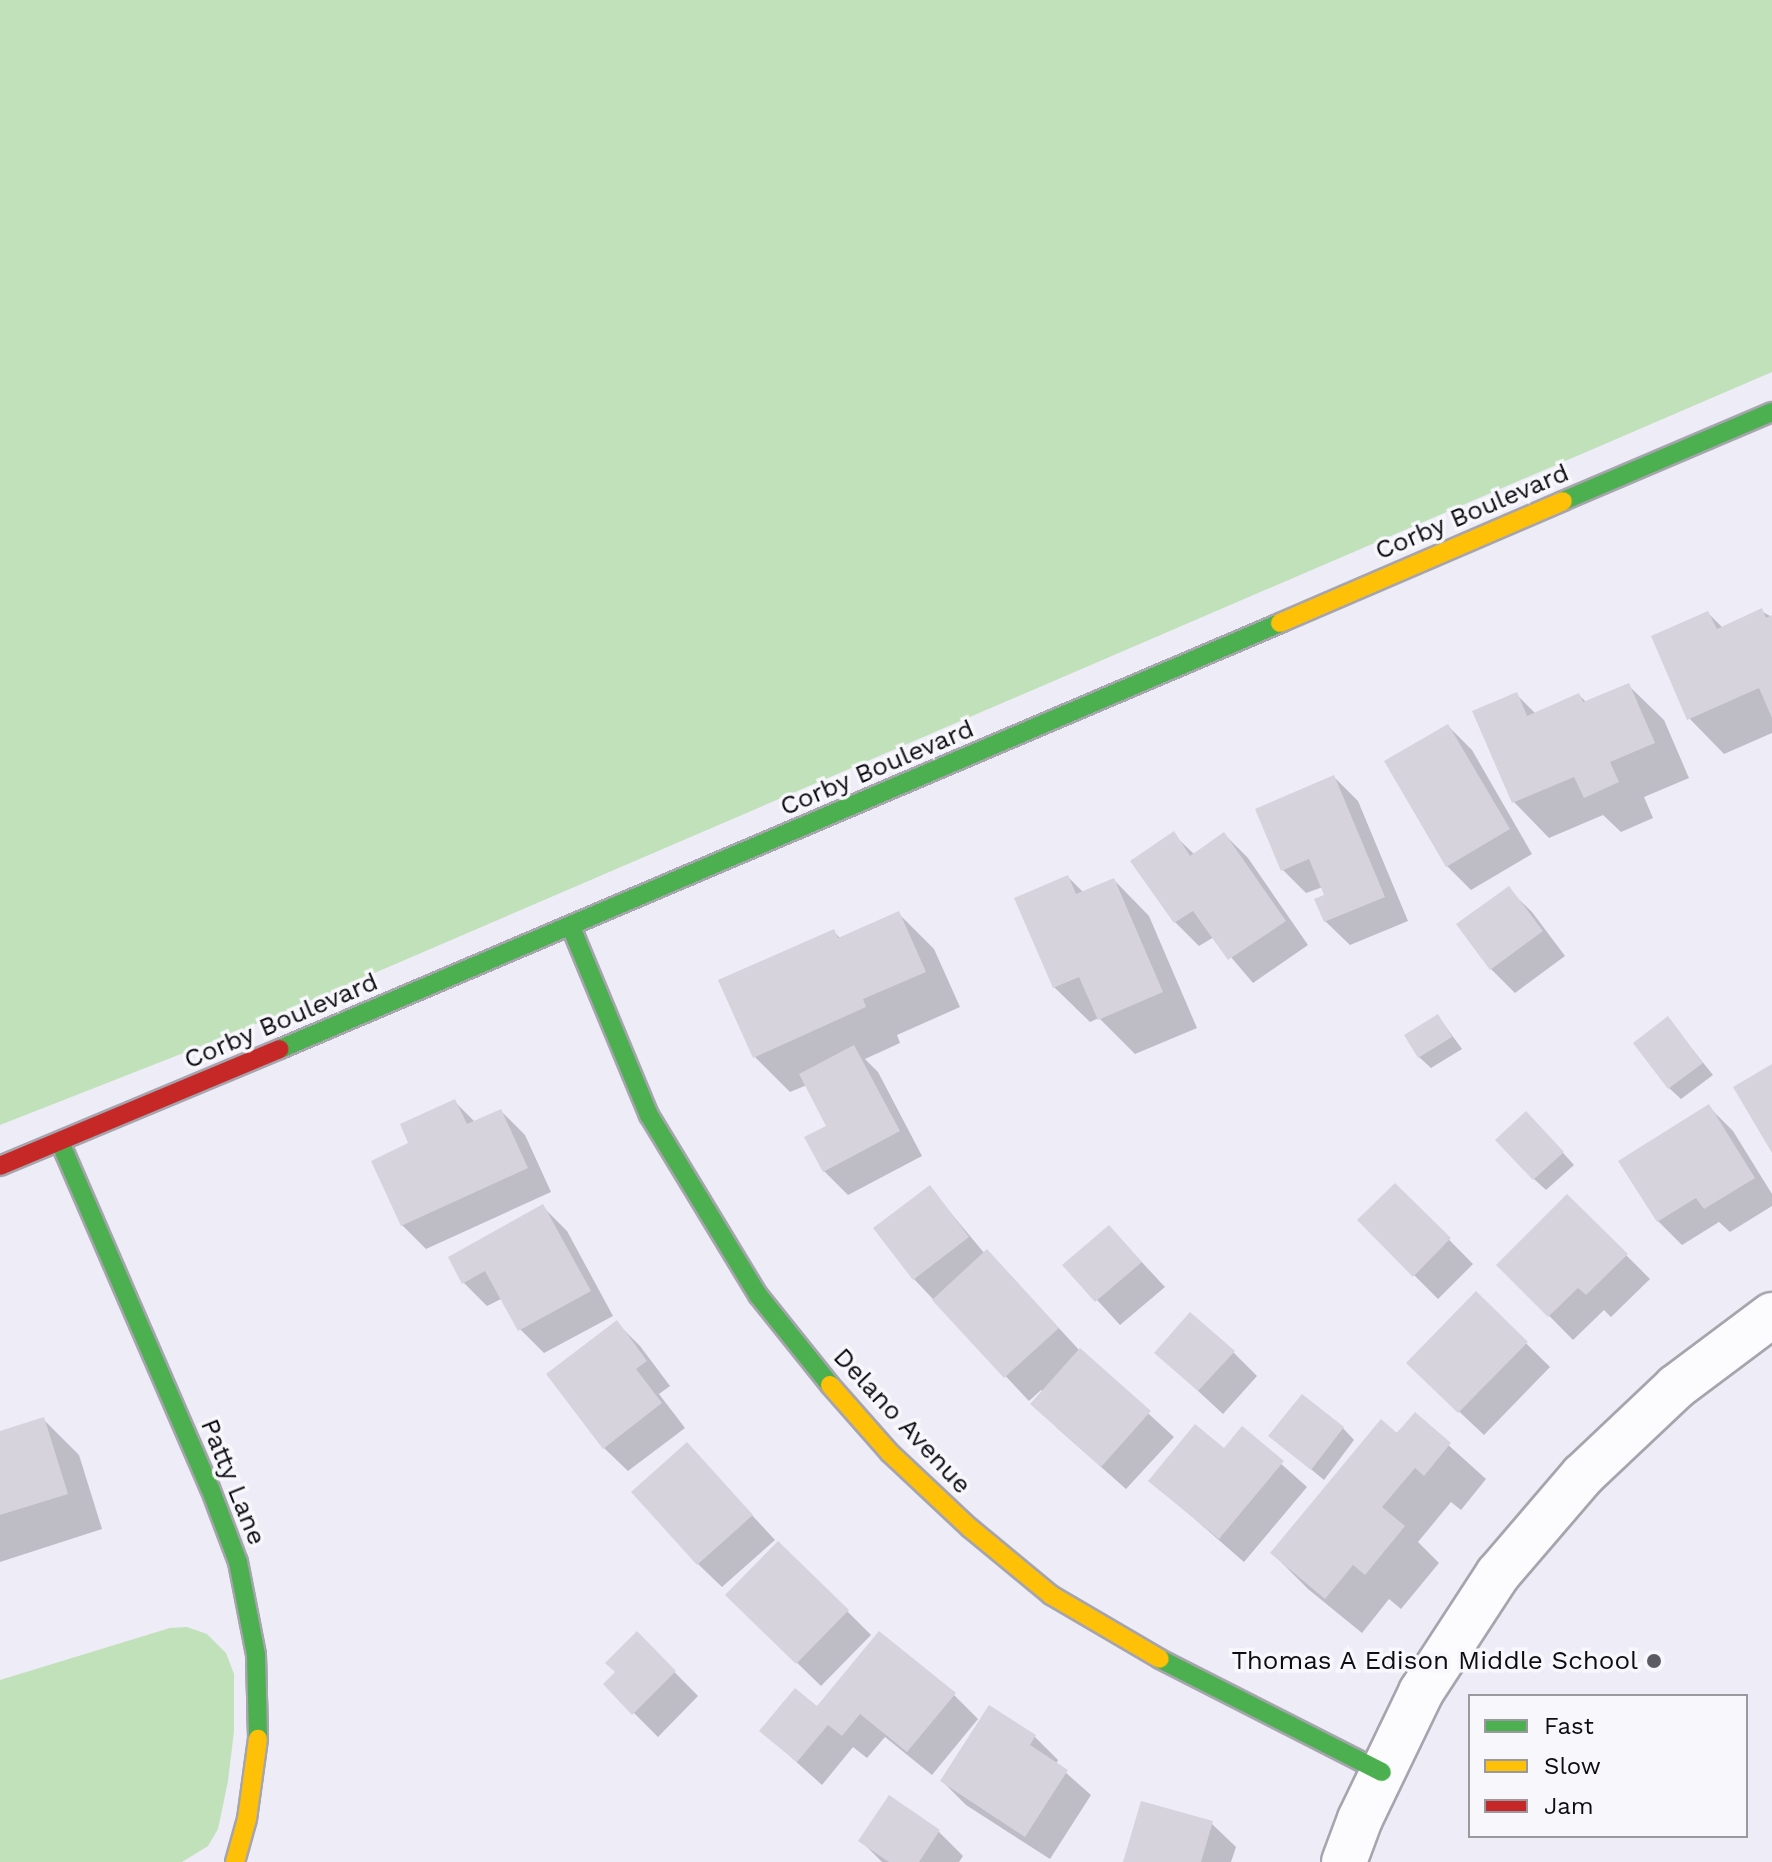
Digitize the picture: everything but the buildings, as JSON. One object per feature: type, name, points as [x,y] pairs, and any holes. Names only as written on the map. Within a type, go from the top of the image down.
[{"type":"street","name":"Corby Boulevard","points":[[0,1166],[571,927],[1772,412]]},
{"type":"street","name":"Delano Avenue","points":[[571,927],[649,1115],[708,1217],[758,1295],[824,1379],[890,1453],[970,1528],[1051,1595],[1143,1650],[1382,1772]]},
{"type":"street","name":"Patty Lane","points":[[60,1142],[210,1488],[238,1562],[256,1655],[258,1743],[247,1819],[235,1862]]},
{"type":"street","points":[[1344,1862],[1382,1772],[1421,1692],[1507,1563],[1583,1475],[1676,1387],[1772,1315]]},
{"type":"green space","points":[[0,0],[1772,0],[1772,372],[242,1030],[0,1125]]},
{"type":"green space","points":[[187,1627],[207,1634],[226,1653],[234,1674],[234,1731],[228,1781],[218,1829],[208,1846],[182,1862],[0,1862],[0,1680],[170,1628]]},
{"type":"traffic: fast","points":[[1563,501],[1772,412]]},
{"type":"traffic: fast","points":[[280,1049],[1280,623]]},
{"type":"traffic: fast","points":[[571,927],[649,1115],[758,1295],[830,1385]]},
{"type":"traffic: fast","points":[[60,1142],[210,1488],[238,1562],[256,1655],[258,1739]]},
{"type":"traffic: fast","points":[[1160,1659],[1382,1772]]},
{"type":"traffic: slow","points":[[1280,623],[1563,501]]},
{"type":"traffic: slow","points":[[830,1385],[890,1453],[970,1528],[1051,1595],[1160,1659]]},
{"type":"traffic: slow","points":[[235,1862],[247,1819],[258,1739]]},
{"type":"traffic: jam","points":[[0,1166],[280,1049]]},
{"type":"place","name":"Thomas A Edison Middle School","points":[[1654,1661]]}]
